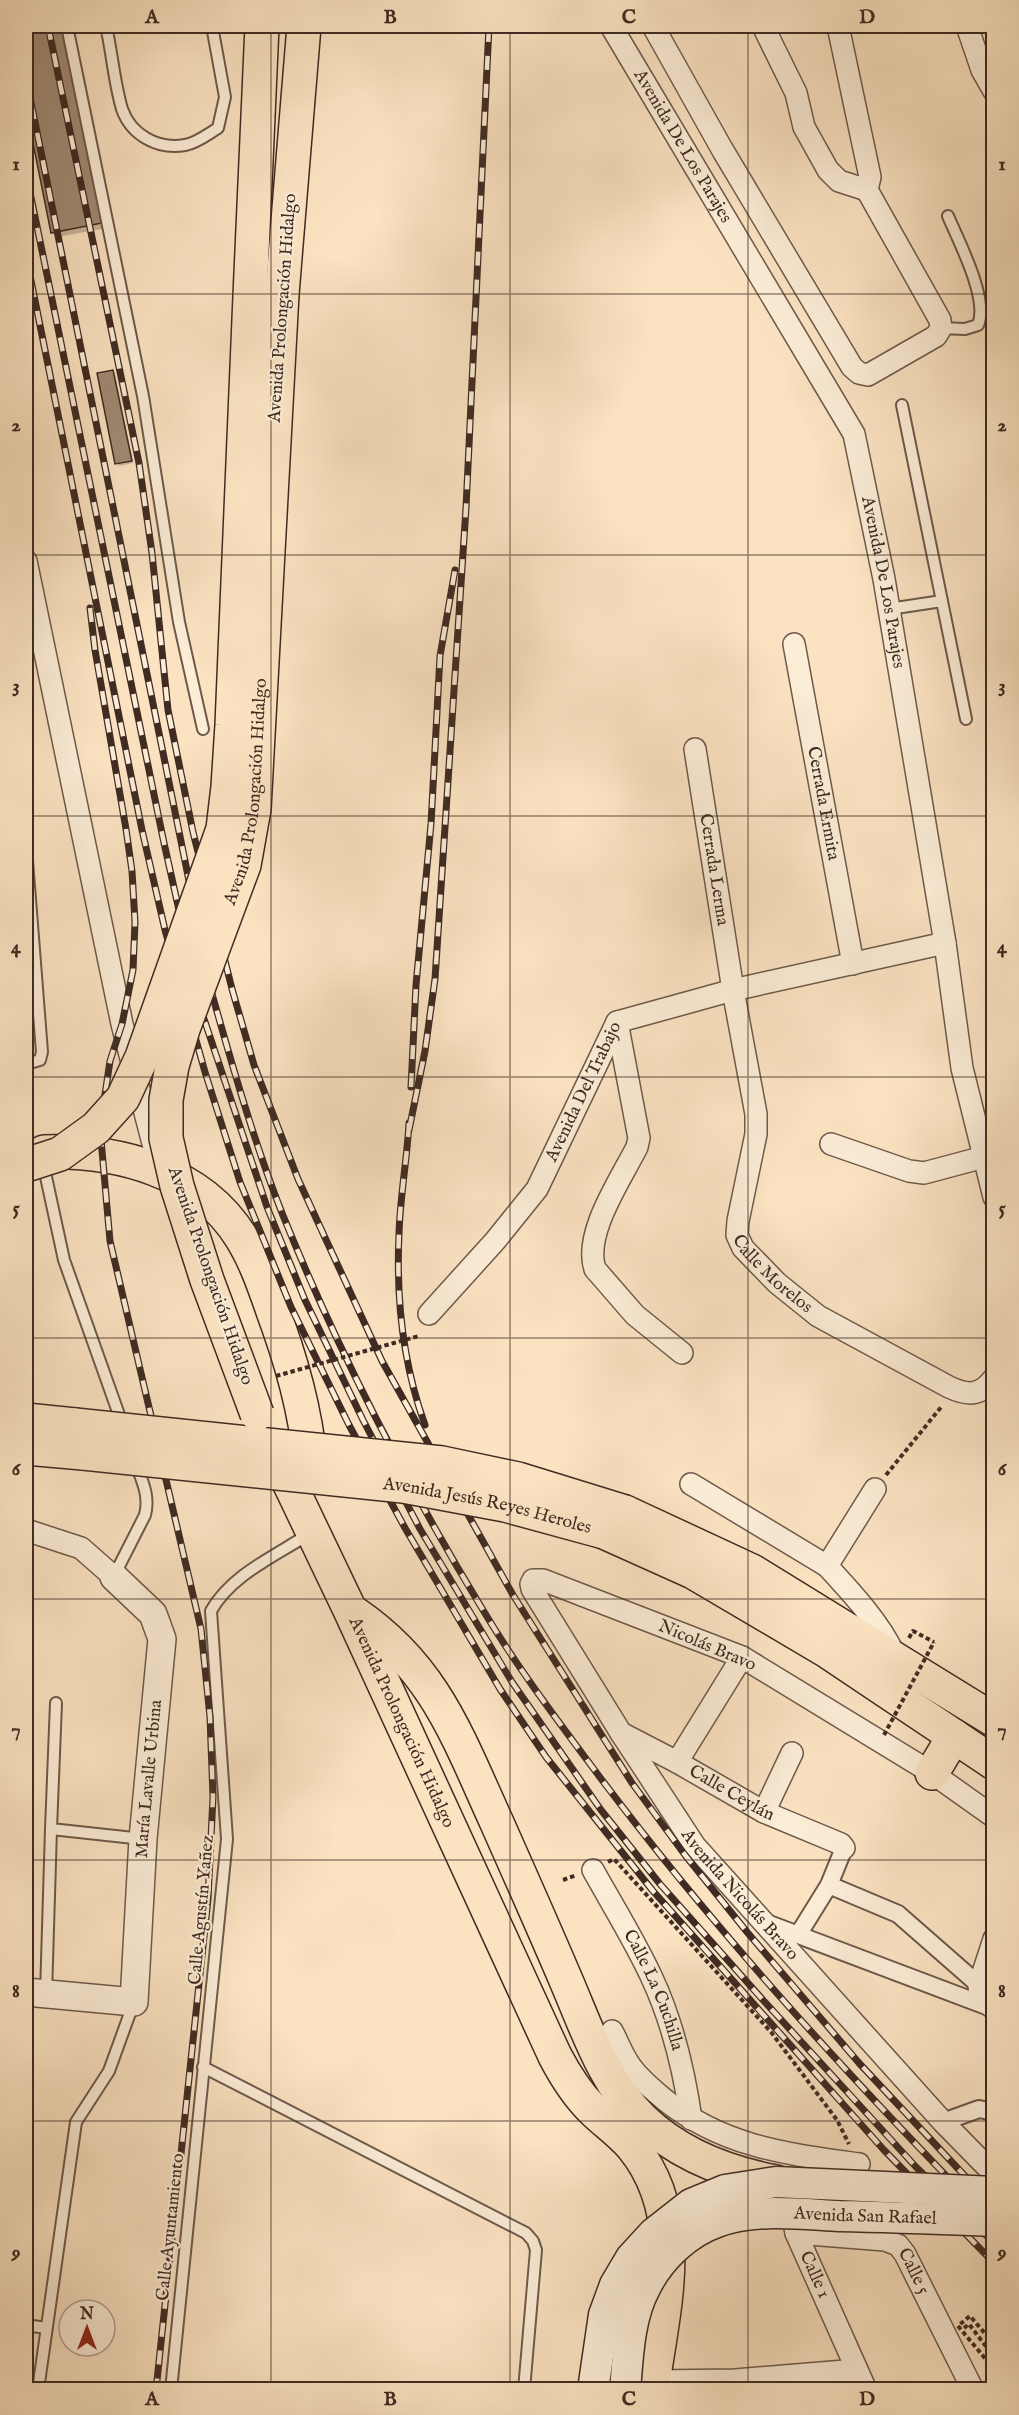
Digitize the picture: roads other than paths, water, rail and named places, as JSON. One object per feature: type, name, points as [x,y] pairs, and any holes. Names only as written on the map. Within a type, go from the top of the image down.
[{"type":"highway","name":"Avenida Prolongación Hidalgo","points":[[31,1157],[60,1154],[96,1128],[123,1098],[142,1057],[223,829],[232,724],[262,26]]},
{"type":"highway","name":"Avenida Prolongación Hidalgo","points":[[304,26],[282,294],[251,830],[243,865],[183,1029],[172,1066],[166,1100],[166,1138],[177,1186],[207,1280],[257,1414],[350,1610],[555,2056],[565,2075],[590,2107],[630,2144],[656,2183],[665,2212],[669,2252],[643,2387]]},
{"type":"highway","points":[[31,1157],[102,1155],[160,1170],[199,1192],[216,1206],[240,1235],[258,1268],[286,1348],[303,1415],[311,1471],[312,1533]]},
{"type":"highway","name":"Avenida Jesús Reyes Heroles","points":[[26,1420],[79,1439],[403,1486],[615,1522],[752,1571],[993,1720]]},
{"type":"highway","name":"Avenida Jesús Reyes Heroles","points":[[26,1448],[79,1439]]},
{"type":"highway","name":"Avenida Jesús Reyes Heroles","points":[[615,1522],[704,1578],[827,1650],[993,1763]]},
{"type":"highway","points":[[350,1610],[392,1641],[410,1660],[440,1701],[544,1928],[605,2070],[628,2104],[659,2134],[695,2156],[735,2172],[779,2168]]},
{"type":"highway","points":[[932,1773],[954,1736]]},
{"type":"main road","name":"Avenida San Rafael","points":[[779,2168],[993,2192]]},
{"type":"main road","points":[[593,2390],[604,2315],[615,2285],[631,2258],[654,2233],[691,2204],[779,2168]]},
{"type":"main road","name":"Avenida San Rafael","points":[[643,2387],[634,2314],[645,2287],[675,2248],[695,2233],[716,2222],[737,2216],[794,2214],[993,2221]]},
{"type":"street","name":"Avenida De Los Parajes","points":[[610,26],[854,434],[889,609],[945,943],[962,1068],[993,1197]]},
{"type":"street","points":[[652,26],[722,149],[852,367],[859,373],[868,375],[936,336],[941,328],[940,320],[867,190],[870,177],[837,26]]},
{"type":"street","points":[[764,26],[796,93],[804,127],[828,170],[839,181],[867,190]]},
{"type":"street","points":[[967,26],[982,70],[993,91]]},
{"type":"street","points":[[26,561],[122,1024],[160,1170]]},
{"type":"street","name":"Cerrada Ermita","points":[[794,644],[853,964]]},
{"type":"street","name":"Cerrada Lerma","points":[[695,749],[733,990]]},
{"type":"street","name":"Avenida Del Trabajo","points":[[429,1314],[495,1241],[537,1188],[617,1022],[733,990],[945,943]]},
{"type":"street","name":"Calle Morelos","points":[[733,990],[756,1114],[756,1134],[738,1221],[737,1235],[743,1248],[777,1282],[818,1316],[961,1392],[975,1394],[987,1387],[993,1378]]},
{"type":"street","points":[[617,1022],[639,1138],[637,1147],[602,1216],[592,1247],[592,1260],[595,1269],[635,1315],[682,1353]]},
{"type":"street","points":[[831,1144],[909,1171],[924,1173],[984,1158]]},
{"type":"street","points":[[692,1484],[827,1566],[882,1633],[897,1660]]},
{"type":"street","points":[[827,1566],[875,1490]]},
{"type":"street","points":[[26,1530],[81,1548],[114,1577]]},
{"type":"street","name":"María Lavalle Urbina","points":[[114,1577],[153,1614],[162,1639],[143,1839],[134,2002]]},
{"type":"street","name":"Nicolás Bravo","points":[[534,1580],[543,1580],[742,1657],[932,1773],[993,1817]]},
{"type":"street","name":"Avenida Nicolás Bravo","points":[[534,1580],[531,1584],[532,1589],[621,1733],[695,1846],[943,2122],[993,2174]]},
{"type":"street","points":[[677,1762],[742,1657]]},
{"type":"street","name":"Calle Ceylán","points":[[621,1733],[764,1812],[841,1844],[844,1848]]},
{"type":"street","points":[[764,1812],[792,1753]]},
{"type":"street","points":[[798,1935],[829,1885],[844,1848]]},
{"type":"street","name":"Calle La Cuchilla","points":[[593,1870],[653,1979],[674,2033],[686,2079],[690,2119]]},
{"type":"street","points":[[829,1885],[898,1914],[979,1985]]},
{"type":"street","points":[[763,1922],[991,2008]]},
{"type":"street","points":[[991,2008],[980,1996],[979,1985],[993,1939]]},
{"type":"street","points":[[36,1993],[134,2002]]},
{"type":"street","points":[[612,2031],[629,2064],[649,2087],[690,2119],[749,2145],[779,2168],[859,2164]]},
{"type":"street","points":[[943,2122],[979,2109],[993,2112]]},
{"type":"street","name":"Calle 1","points":[[779,2168],[796,2233],[866,2390]]},
{"type":"street","name":"Calle 5","points":[[796,2233],[885,2240],[898,2245],[905,2254],[973,2390]]},
{"type":"street","points":[[643,2387],[735,2385],[857,2370]]},
{"type":"lane","points":[[67,26],[143,396],[179,622],[203,729]]},
{"type":"lane","points":[[106,26],[122,110],[135,130],[151,142],[168,145],[185,145],[203,138],[218,128],[225,97],[212,26]]},
{"type":"lane","points":[[941,328],[965,328],[978,325],[981,317],[976,286],[948,216]]},
{"type":"lane","points":[[902,405],[966,719]]},
{"type":"lane","points":[[889,609],[942,601]]},
{"type":"lane","points":[[26,848],[42,1052],[40,1060],[26,1064]]},
{"type":"lane","points":[[31,1157],[64,1260],[128,1440]]},
{"type":"lane","points":[[114,1577],[145,1515],[147,1505],[147,1496],[132,1451]]},
{"type":"lane","name":"Calle Agustín Yañez","points":[[203,2067],[227,1839],[211,1611],[219,1597],[242,1576],[312,1533]]},
{"type":"lane","points":[[36,1993],[51,1829],[56,1703]]},
{"type":"lane","points":[[51,1829],[143,1839]]},
{"type":"lane","points":[[38,2390],[76,2122],[109,2071],[134,2002]]},
{"type":"lane","points":[[203,2067],[526,2233],[533,2241],[536,2250],[524,2390]]},
{"type":"lane","name":"Calle Ayuntamiento","points":[[171,2390],[203,2067]]},
{"type":"lane","points":[[26,2325],[46,2328]]},
{"type":"railway","points":[[48,26],[139,463],[152,553],[168,710],[193,832],[232,989],[254,1065],[298,1179],[382,1361],[513,1595],[632,1783],[685,1855],[747,1932],[859,2063],[994,2207]]},
{"type":"railway","points":[[409,1130],[425,1051],[435,979],[466,508],[489,26]]},
{"type":"railway","points":[[26,78],[212,994],[262,1159],[303,1263],[350,1365],[401,1466],[455,1563],[496,1632],[525,1675],[647,1839],[742,1953],[840,2063],[994,2225]]},
{"type":"railway","points":[[26,173],[164,843],[202,1013],[267,1207],[305,1300],[363,1420],[420,1529],[512,1682],[601,1810],[660,1884],[763,2000],[916,2167],[994,2243]]},
{"type":"railway","points":[[26,256],[142,830],[165,930],[205,1072],[240,1182],[291,1307],[349,1425],[405,1528],[500,1689],[546,1757],[653,1891],[883,2149],[994,2263]]},
{"type":"railway","points":[[411,1087],[416,985],[431,824],[440,656],[455,570]]},
{"type":"railway","points":[[90,608],[95,650],[126,829],[132,871],[135,922],[133,970],[122,1024],[110,1061],[100,1128],[110,1241],[201,1629],[210,1717],[213,1797],[208,1899],[156,2390]]},
{"type":"railway","points":[[409,1123],[398,1258],[400,1306],[406,1355],[425,1425]]}]
